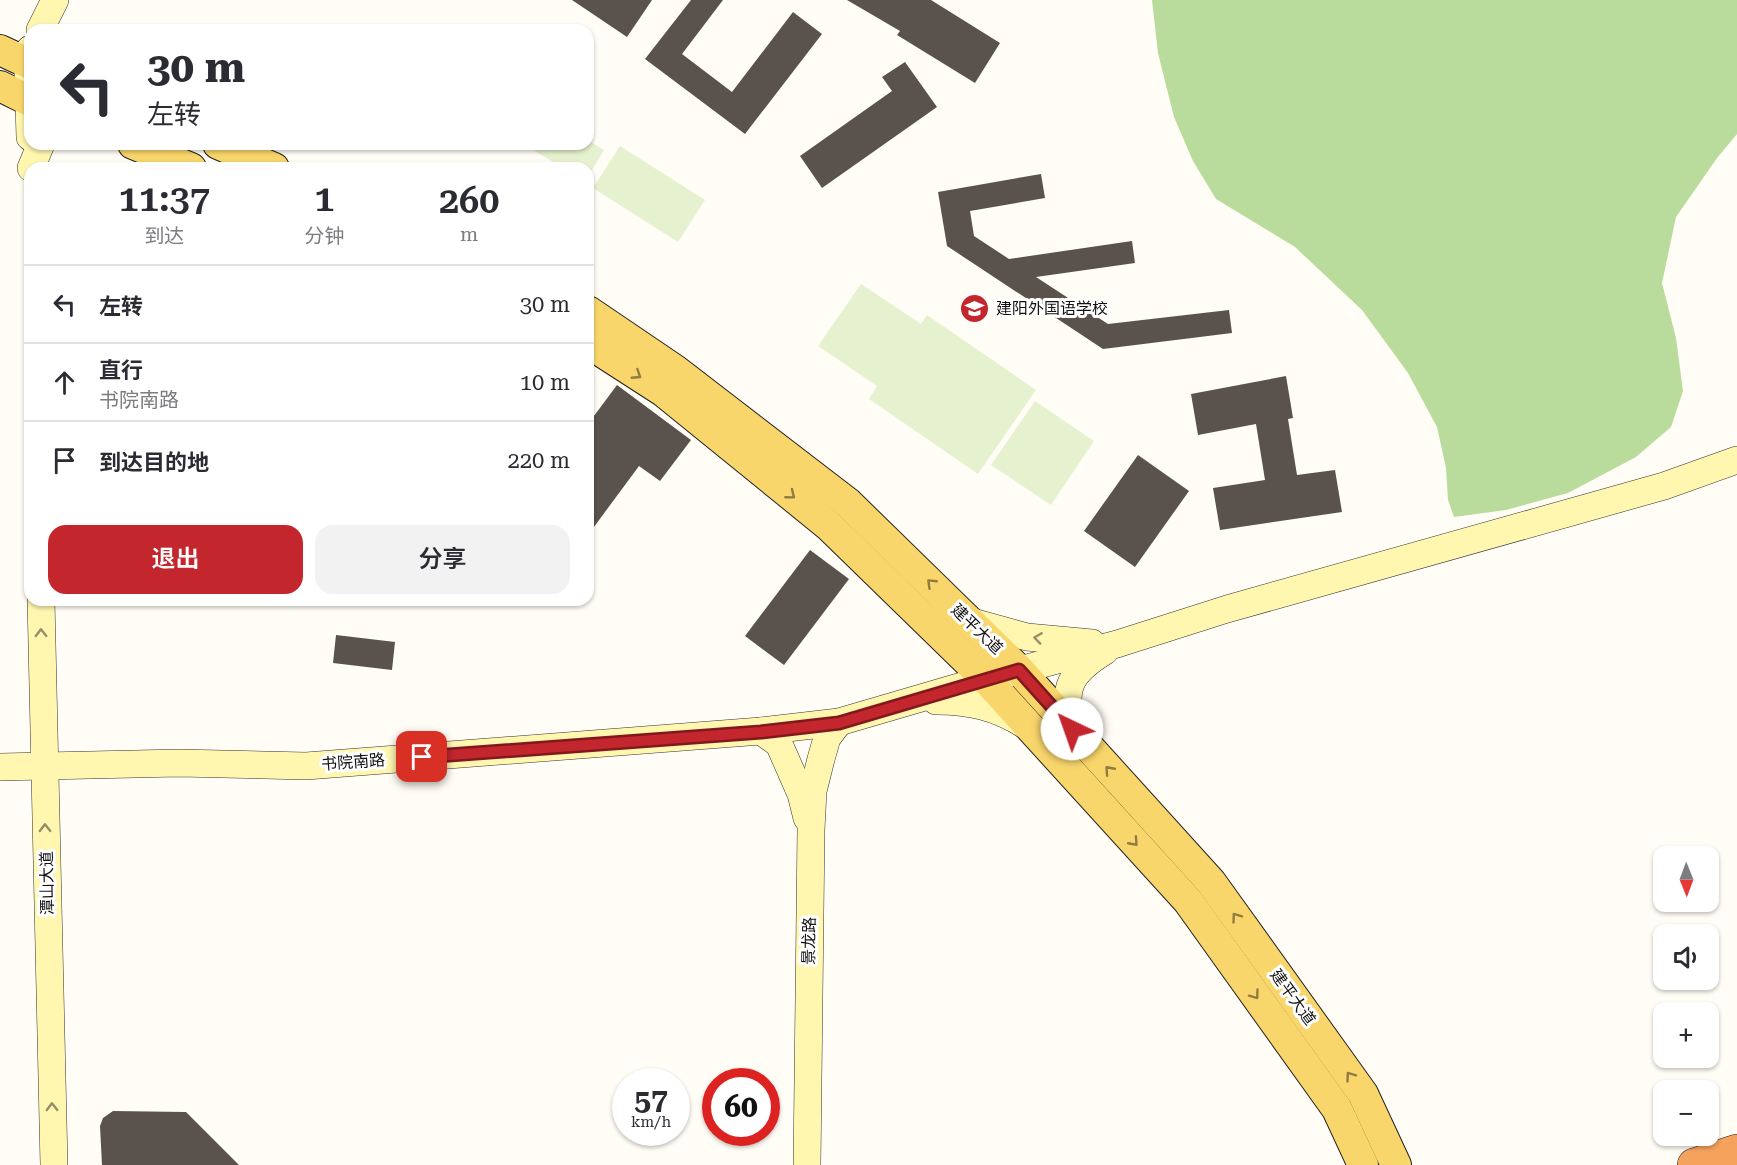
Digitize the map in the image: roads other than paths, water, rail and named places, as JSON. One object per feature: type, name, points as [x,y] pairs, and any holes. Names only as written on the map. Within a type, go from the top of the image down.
[{"type":"highway","points":[[1694,1165],[1737,1151]]},
{"type":"main road","points":[[43,24],[55,0]]},
{"type":"main road","points":[[63,0],[64,24]]},
{"type":"main road","points":[[0,50],[24,57]]},
{"type":"main road","points":[[0,86],[24,98]]},
{"type":"main road","points":[[148,150],[176,162]]},
{"type":"main road","points":[[232,150],[260,162]]},
{"type":"main road","name":"建平大道","points":[[594,315],[675,370],[849,503],[1019,670],[1211,882],[1363,1094],[1396,1165]]},
{"type":"main road","name":"建平大道","points":[[594,348],[664,392],[829,526],[986,679],[1188,901],[1337,1109],[1363,1165]]},
{"type":"main road","points":[[1072,729],[1067,708],[1068,689],[1073,678],[1096,656],[1117,644],[1227,609],[1664,486],[1737,460]]},
{"type":"main road","name":"潭山大道","points":[[41,606],[54,1165]]},
{"type":"main road","points":[[969,621],[1028,637],[1081,643],[1117,644]]},
{"type":"main road","points":[[914,700],[931,690],[949,672],[951,656],[934,629]]},
{"type":"main road","name":"书院南路","points":[[44,773],[180,777],[761,732],[839,723],[986,679],[1117,644]]},
{"type":"main road","points":[[914,700],[956,701],[983,705],[998,710],[1030,727]]},
{"type":"main road","name":"景龙路","points":[[807,1165],[810,830],[813,791],[821,759],[827,738],[839,723]]},
{"type":"main road","points":[[761,732],[779,744],[801,794],[810,830]]},
{"type":"main road","points":[[0,766],[44,773]]},
{"type":"main road","points":[[0,782],[44,773]]},
{"type":"main road","points":[[1375,1119],[1417,1165]]},
{"type":"main road","points":[[1349,1135],[1354,1165]]},
{"type":"place","name":"建阳外国语学校","points":[[975,308]]}]
